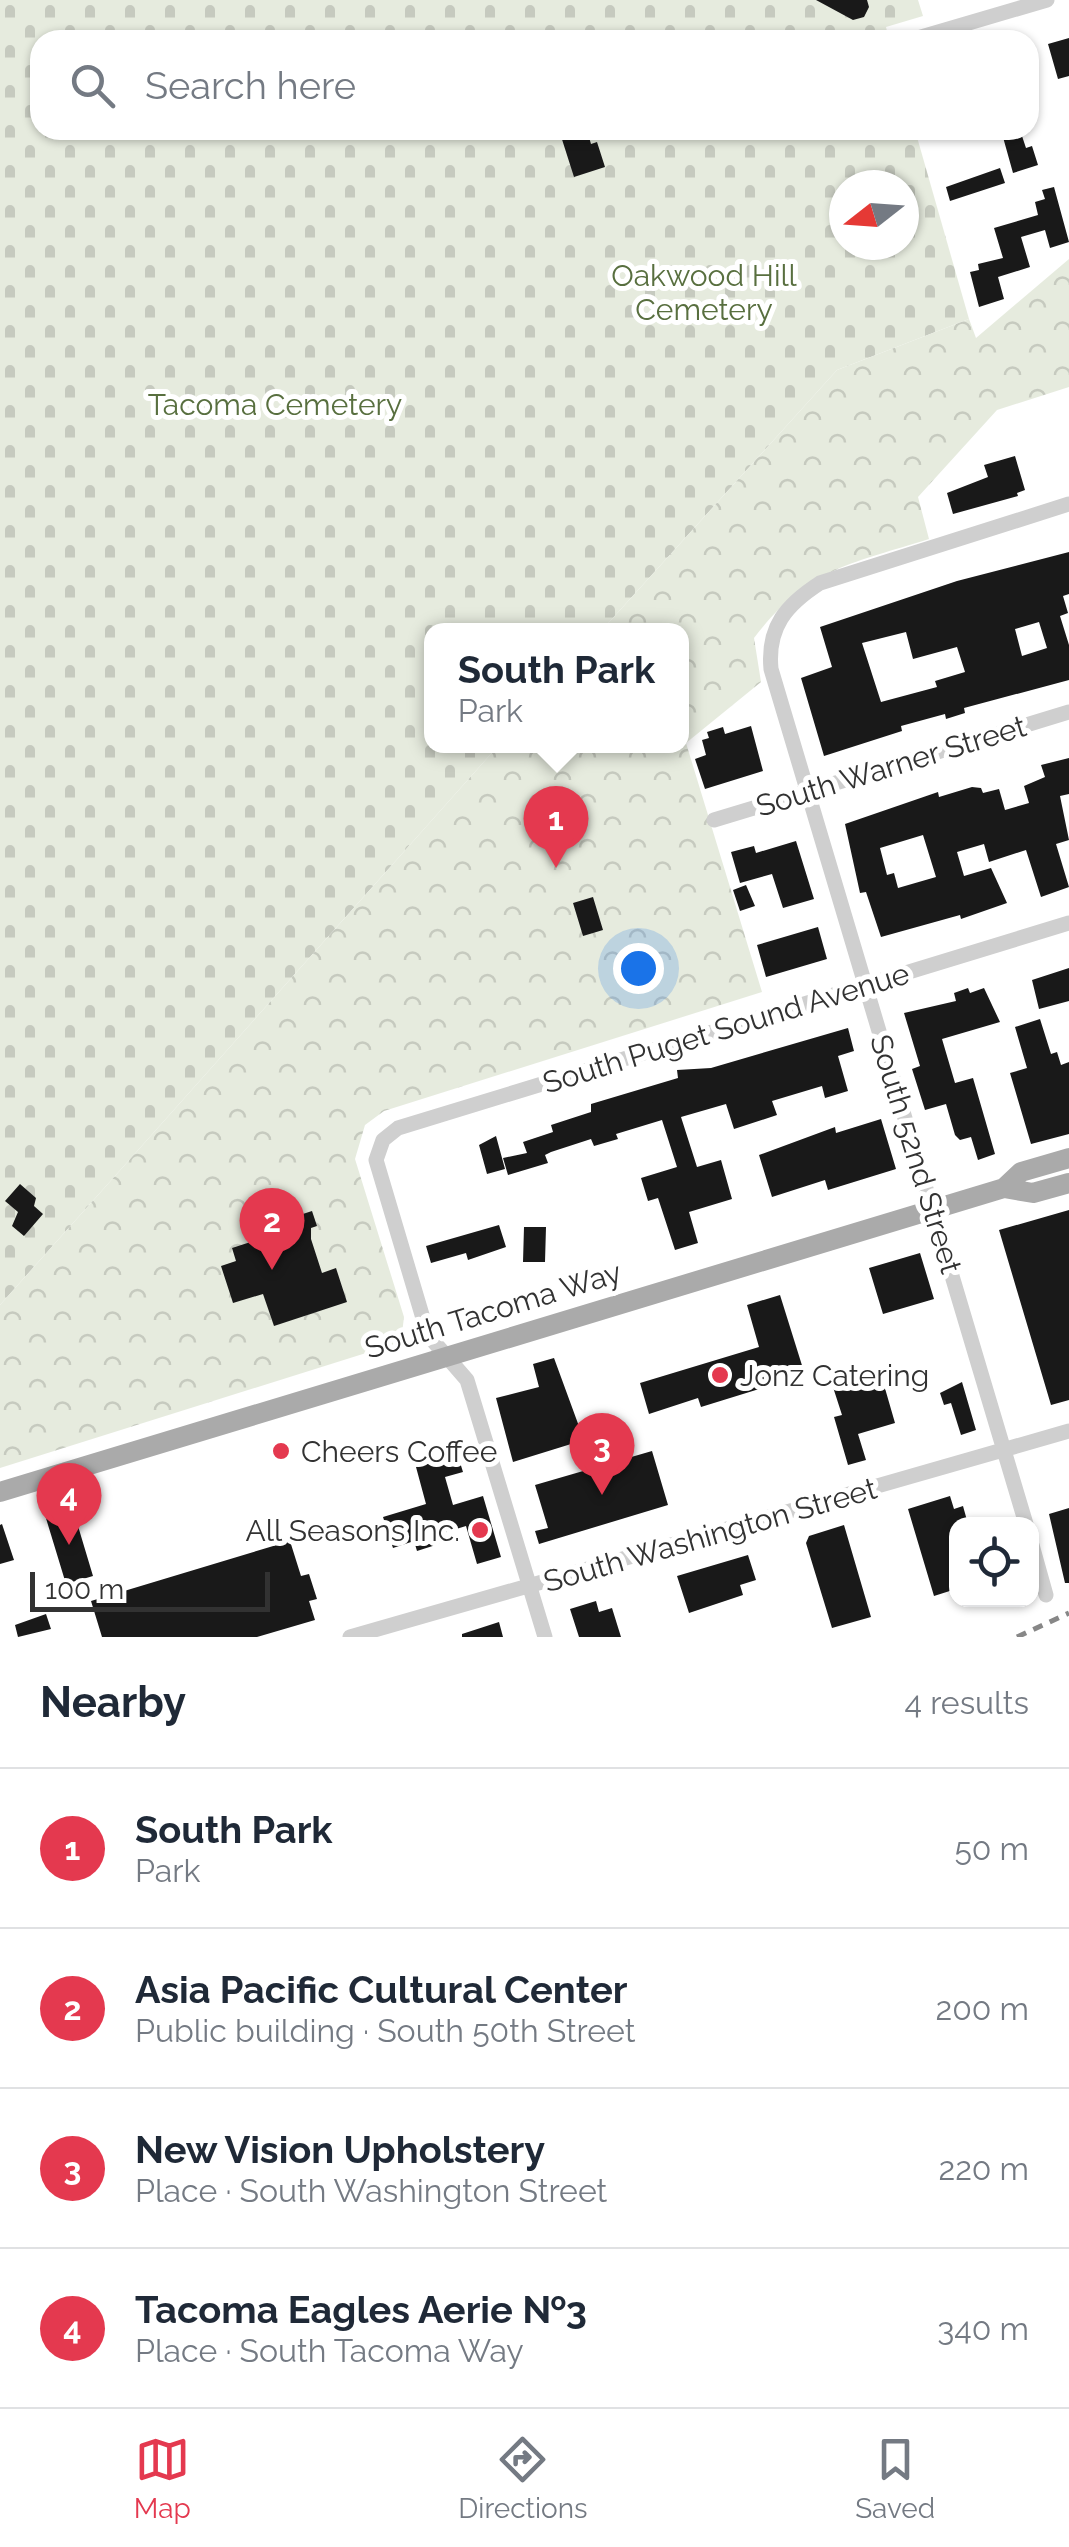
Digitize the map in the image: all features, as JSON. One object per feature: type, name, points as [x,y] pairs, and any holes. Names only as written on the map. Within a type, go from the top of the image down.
[{"type":"main road","name":"South Tacoma Way","points":[[0,1492],[1004,1188],[1021,1172],[1069,1158]]},
{"type":"main road","name":"South Tacoma Way","points":[[1004,1188],[1032,1193],[1069,1182]]},
{"type":"street","points":[[945,30],[1047,0]]},
{"type":"street","name":"South 52nd Street","points":[[1024,1517],[771,668],[770,640],[778,619],[820,584],[1069,504]]},
{"type":"street","name":"South Warner Street","points":[[714,820],[1069,712]]},
{"type":"street","name":"South Puget Sound Avenue","points":[[446,1355],[428,1335],[377,1165],[378,1149],[385,1136],[398,1128],[1069,923]]},
{"type":"street","points":[[446,1355],[467,1380],[544,1637]]},
{"type":"street","name":"South Washington Street","points":[[350,1637],[1069,1432]]},
{"type":"street","points":[[1039,1570],[1046,1595]]},
{"type":"green space","name":"Tacoma Cemetery","points":[[0,0],[918,0],[923,16],[886,27],[887,30],[30,30],[30,140],[918,140],[969,319],[837,370],[608,623],[424,623],[424,753],[492,753],[0,1305]]},
{"type":"green space","points":[[1069,259],[1069,387],[997,410],[918,497],[929,539],[853,563],[793,597],[754,638],[761,682],[689,741],[689,623],[608,623],[837,370],[969,319],[976,338]]},
{"type":"green space","points":[[492,753],[689,753],[762,992],[384,1111],[365,1125],[355,1159],[404,1317],[401,1342],[0,1468],[0,1305]]},
{"type":"building","points":[[816,0],[867,0],[869,7],[864,17],[853,20]]},
{"type":"building","points":[[1069,38],[1069,76],[1058,79],[1048,44]]},
{"type":"building","points":[[562,140],[597,142],[605,167],[574,177]]},
{"type":"building","points":[[1004,140],[1023,140],[1026,148],[1032,146],[1038,165],[1013,173]]},
{"type":"building","points":[[1000,168],[1005,183],[950,201],[946,187]]},
{"type":"building","points":[[1054,187],[1069,242],[1050,248],[1045,230],[1021,237],[1030,267],[998,277],[1004,299],[979,307],[970,272],[979,270],[978,264],[1003,258],[994,228],[1038,215],[1035,202],[1045,199],[1042,190]]},
{"type":"building","points":[[1015,456],[1025,490],[1018,496],[953,514],[947,493],[988,477],[984,465]]},
{"type":"building","points":[[1069,552],[1069,594],[1063,596],[1068,613],[1060,616],[1069,645],[1069,680],[964,708],[965,713],[946,719],[945,714],[901,726],[902,731],[824,756],[801,678],[832,667],[820,627],[957,581]],"holes":[[[1039,622],[1047,648],[1022,656],[1015,629]],[[906,632],[913,659],[957,647],[965,672],[935,681],[937,687],[881,702],[862,643]]]},
{"type":"building","points":[[751,726],[763,771],[705,789],[695,759],[706,755],[702,740],[709,738],[707,732],[723,727],[725,734]]},
{"type":"building","points":[[1069,758],[1069,794],[1060,796],[1069,840],[1056,844],[1069,887],[1041,897],[1026,850],[989,862],[984,844],[957,852],[964,876],[991,868],[1007,903],[961,919],[960,915],[881,937],[866,892],[860,893],[845,824],[938,792],[939,797],[972,787],[981,788],[983,793],[999,789],[1005,810],[1029,803],[1024,786],[1045,777],[1041,765]],"holes":[[[923,835],[936,877],[898,888],[894,873],[887,875],[880,848]]]},
{"type":"building","points":[[796,841],[814,899],[783,908],[772,874],[740,883],[731,852],[754,846],[756,853]]},
{"type":"building","points":[[746,885],[755,906],[740,911],[733,890]]},
{"type":"building","points":[[593,897],[603,930],[583,936],[573,903]]},
{"type":"building","points":[[818,927],[827,959],[766,977],[757,945]]},
{"type":"building","points":[[1069,968],[1069,1001],[1039,1009],[1032,980]]},
{"type":"building","points":[[968,988],[970,993],[984,988],[1000,1022],[942,1039],[955,1083],[973,1078],[995,1154],[978,1160],[971,1137],[960,1140],[955,1135],[946,1104],[925,1110],[912,1069],[920,1066],[904,1013],[956,1001],[954,993]]},
{"type":"building","points":[[1040,1019],[1051,1054],[1057,1052],[1061,1065],[1069,1062],[1069,1134],[1031,1144],[1010,1073],[1027,1068],[1015,1027]]},
{"type":"building","points":[[848,1028],[854,1051],[838,1056],[848,1091],[825,1098],[822,1086],[772,1101],[777,1115],[734,1129],[726,1104],[681,1117],[697,1167],[721,1160],[732,1199],[689,1212],[698,1243],[675,1250],[658,1198],[648,1201],[641,1178],[677,1167],[662,1120],[616,1134],[618,1139],[594,1146],[591,1139],[551,1152],[545,1155],[548,1163],[508,1175],[503,1158],[527,1153],[523,1142],[553,1132],[551,1125],[591,1112],[591,1104],[678,1078],[677,1070],[711,1068]]},
{"type":"building","points":[[881,1119],[896,1169],[828,1190],[825,1180],[772,1197],[759,1155],[835,1127],[836,1133]]},
{"type":"building","points":[[496,1136],[505,1169],[487,1174],[479,1145]]},
{"type":"building","points":[[20,1184],[36,1198],[34,1206],[43,1214],[24,1236],[12,1226],[18,1212],[5,1201]]},
{"type":"building","points":[[1069,1210],[1069,1400],[1051,1405],[999,1230]]},
{"type":"building","points":[[312,1211],[317,1226],[311,1228],[311,1239],[322,1273],[336,1268],[347,1302],[274,1326],[263,1294],[233,1303],[221,1266],[236,1261],[232,1248],[257,1240],[254,1230]]},
{"type":"building","points":[[499,1225],[506,1247],[468,1260],[466,1253],[431,1263],[426,1246]]},
{"type":"building","points":[[524,1227],[546,1227],[545,1262],[523,1262]]},
{"type":"building","points":[[920,1253],[934,1299],[883,1314],[869,1268]]},
{"type":"building","points":[[780,1295],[805,1375],[701,1407],[698,1398],[649,1414],[640,1383],[759,1347],[747,1305]]},
{"type":"building","points":[[554,1358],[584,1440],[513,1462],[496,1398],[539,1387],[533,1364]]},
{"type":"building","points":[[882,1378],[895,1423],[858,1434],[866,1460],[848,1465],[834,1417],[842,1415],[832,1384],[844,1380],[847,1388]]},
{"type":"building","points":[[962,1382],[976,1430],[961,1435],[951,1403],[944,1405],[940,1393]]},
{"type":"building","points":[[652,1451],[668,1505],[539,1544],[535,1531],[548,1528],[535,1485]]},
{"type":"building","points":[[458,1456],[463,1472],[445,1477],[453,1505],[483,1496],[501,1557],[477,1564],[466,1526],[440,1534],[442,1543],[417,1551],[414,1541],[393,1548],[383,1517],[426,1504],[416,1467]]},
{"type":"building","points":[[950,1496],[954,1509],[963,1506],[966,1517],[949,1517],[949,1591],[934,1596],[908,1509]]},
{"type":"building","points":[[72,1506],[93,1576],[66,1584],[45,1515]]},
{"type":"building","points":[[1069,1508],[1069,1583],[1065,1583],[1049,1514]]},
{"type":"building","points":[[0,1525],[14,1560],[0,1564]]},
{"type":"building","points":[[844,1525],[871,1617],[832,1628],[806,1543],[809,1536]]},
{"type":"building","points":[[290,1541],[301,1576],[309,1574],[317,1599],[309,1601],[315,1620],[257,1637],[102,1637],[91,1601]]},
{"type":"building","points":[[748,1555],[756,1580],[740,1585],[743,1595],[689,1613],[677,1576]]},
{"type":"building","points":[[596,1601],[599,1612],[612,1608],[621,1637],[579,1637],[570,1609]]},
{"type":"building","points":[[46,1614],[51,1629],[18,1637],[15,1625]]},
{"type":"building","points":[[499,1622],[503,1637],[462,1637],[462,1634]]},
{"type":"railway","points":[[1017,1637],[1069,1613]]},
{"type":"place","name":"South Park","points":[[556,868]]},
{"type":"place","name":"Asia Pacific Cultural Center","points":[[272,1270]]},
{"type":"place","name":"Jonz Catering","points":[[720,1375]]},
{"type":"place","name":"Cheers Coffee","points":[[281,1451]]},
{"type":"place","name":"New Vision Upholstery","points":[[602,1495]]},
{"type":"place","name":"All Seasons Inc.","points":[[480,1530]]},
{"type":"place","name":"Tacoma Eagles Aerie №3","points":[[69,1545]]},
{"type":"park label","name":"Oakwood Hill Cemetery","points":[[704,292]]}]
